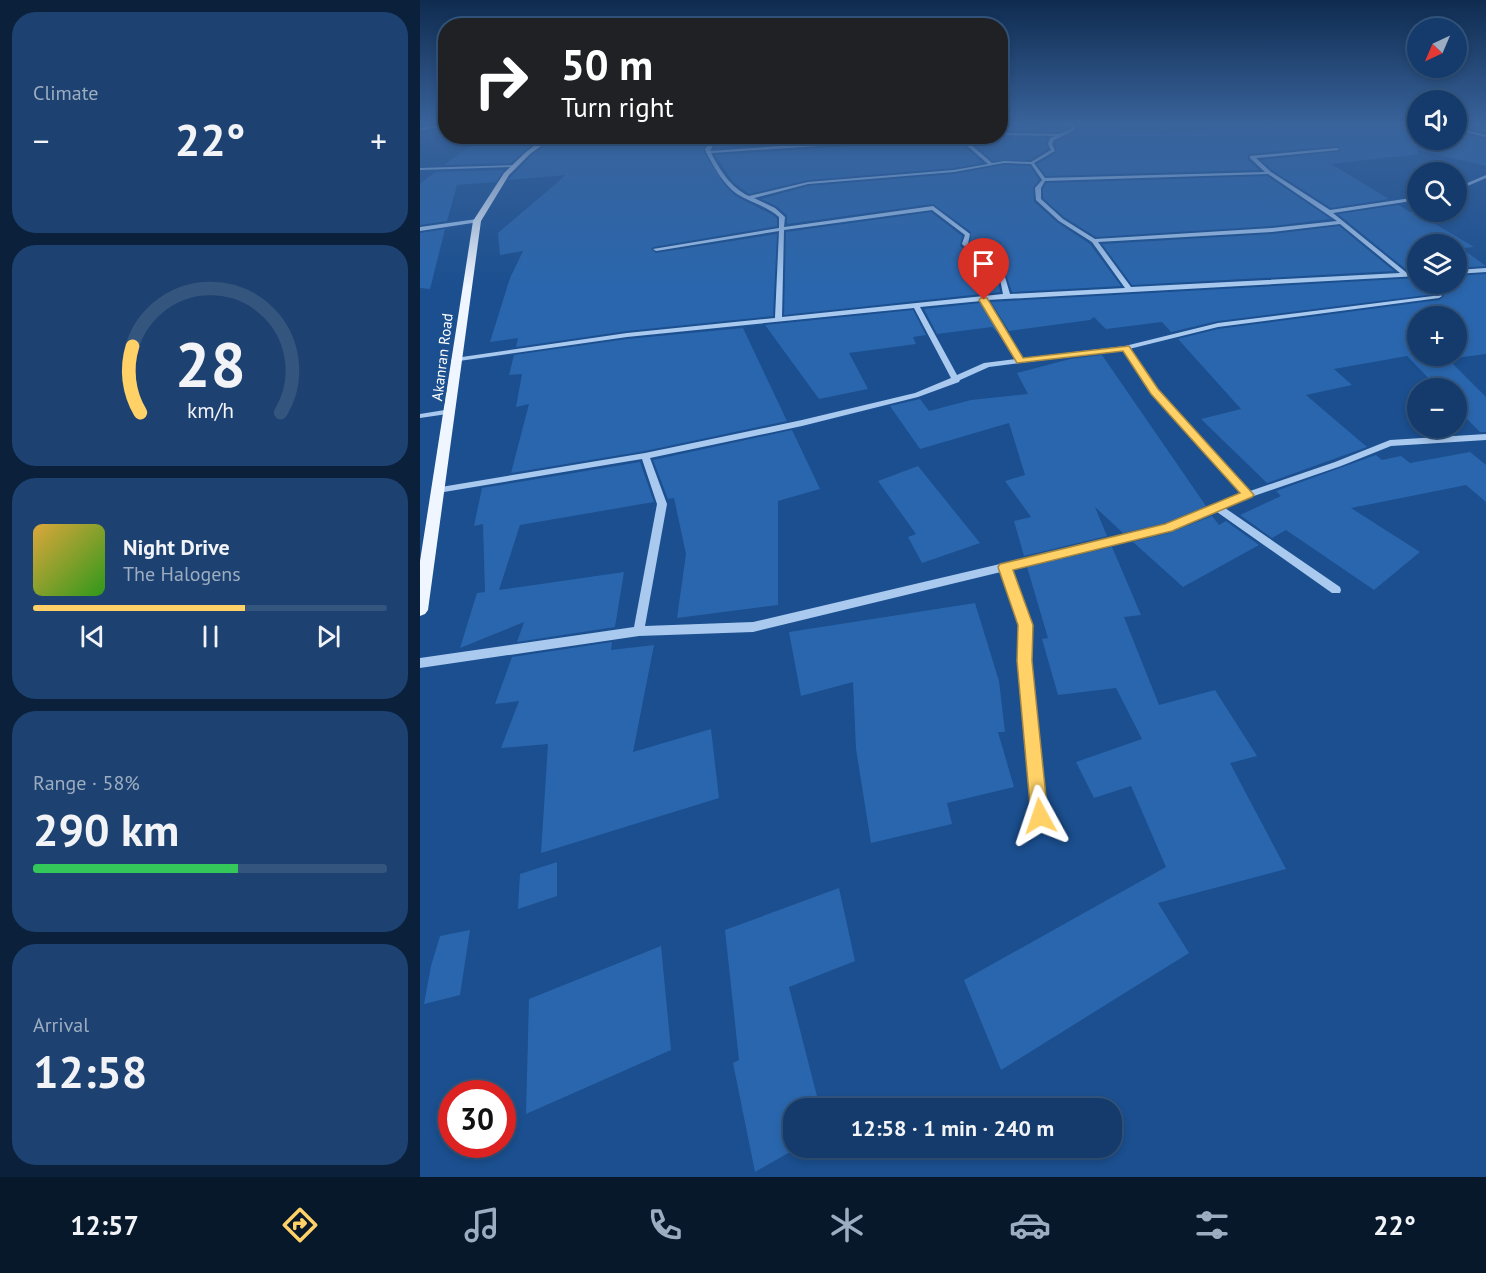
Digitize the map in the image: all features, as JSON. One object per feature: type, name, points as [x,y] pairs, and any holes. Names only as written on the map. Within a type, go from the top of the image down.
[{"type":"main road","name":"Akanran Road","points":[[420,610],[451,411],[455,360],[477,221],[506,177]]},
{"type":"street","points":[[727,177],[737,191],[778,212],[782,217],[778,320]]},
{"type":"street","points":[[750,197],[808,183],[882,177]]},
{"type":"street","points":[[1044,180],[1143,177]]},
{"type":"street","points":[[1275,177],[1343,222],[1405,274]]},
{"type":"street","points":[[1467,186],[1484,177]]},
{"type":"street","points":[[1044,180],[1038,188],[1036,195],[1038,200],[1061,220],[1094,241],[1130,289]]},
{"type":"street","points":[[1329,212],[1407,200]]},
{"type":"street","points":[[656,249],[933,208],[968,235],[965,244],[1004,278],[1007,296]]},
{"type":"street","points":[[420,229],[477,221]]},
{"type":"street","points":[[1094,241],[1272,230],[1343,222]]},
{"type":"street","points":[[1467,271],[1486,270]]},
{"type":"street","points":[[455,360],[627,335],[1007,296],[1405,274]]},
{"type":"street","points":[[438,490],[645,456],[802,423],[918,395],[987,365],[1125,348],[1218,325],[1439,296]]},
{"type":"street","points":[[984,300],[1020,361]]},
{"type":"street","points":[[917,307],[956,380]]},
{"type":"street","points":[[1125,348],[1154,391],[1248,495]]},
{"type":"street","points":[[420,416],[451,411]]},
{"type":"street","points":[[420,663],[639,631],[753,627],[1168,528],[1248,495],[1338,464],[1390,443],[1486,437]]},
{"type":"street","points":[[639,631],[662,504],[645,456]]},
{"type":"street","points":[[1218,508],[1336,590]]},
{"type":"street","points":[[1005,567],[1025,625],[1025,661],[1040,816]]},
{"type":"building","points":[[429,177],[499,177],[496,182],[457,185],[447,221],[420,225],[420,184]]},
{"type":"building","points":[[511,177],[544,177],[508,180]]},
{"type":"building","points":[[564,177],[719,177],[736,196],[777,218],[777,226],[651,249],[656,253],[777,234],[773,316],[627,331],[516,347],[518,338],[490,342],[510,278],[523,251],[500,255],[498,233]]},
{"type":"building","points":[[730,177],[845,177],[808,180],[749,194]]},
{"type":"building","points":[[918,177],[1037,177],[1039,180],[1033,188],[1034,202],[1058,223],[1090,244],[1121,286],[1012,292],[1006,275],[970,243],[971,232],[933,204],[787,224],[787,215],[776,206],[761,199],[808,186]]},
{"type":"building","points":[[1268,177],[1331,219],[1272,226],[1096,237],[1064,217],[1043,198],[1046,183]]},
{"type":"building","points":[[1283,177],[1352,177],[1389,199],[1331,208]]},
{"type":"building","points":[[1399,205],[1407,210],[1407,222],[1432,222],[1452,234],[1407,234],[1407,270],[1338,214]]},
{"type":"building","points":[[931,212],[962,236],[960,246],[998,280],[1000,292],[784,315],[786,232]]},
{"type":"building","points":[[1339,226],[1394,271],[1132,285],[1102,244],[1272,234]]},
{"type":"building","points":[[445,229],[430,289],[420,288],[420,233]]},
{"type":"building","points":[[1467,252],[1486,266],[1467,267]]},
{"type":"building","points":[[1486,274],[1486,354],[1467,356],[1467,306],[1407,306],[1407,356],[1334,369],[1352,385],[1306,395],[1367,447],[1267,483],[1201,419],[1241,409],[1178,339],[1218,329],[1439,300],[1443,294],[1467,294],[1467,275]]},
{"type":"building","points":[[1407,279],[1407,294],[1435,294],[1218,321],[1171,332],[1162,322],[1106,329],[1094,317],[1090,320],[1009,331],[991,302]]},
{"type":"building","points":[[980,303],[998,333],[992,327],[937,334],[924,309]]},
{"type":"building","points":[[913,310],[926,335],[913,337],[916,344],[849,353],[868,389],[819,399],[765,325]]},
{"type":"building","points":[[743,328],[787,421],[645,451],[511,473],[529,404],[516,407],[522,374],[509,375],[514,355],[627,339]]},
{"type":"building","points":[[1102,355],[1206,506],[1165,523],[1123,533],[1095,507],[1107,536],[1024,556],[1014,521],[1031,517],[1005,481],[1025,475],[1009,423],[920,449],[890,406],[920,399],[929,411],[971,400],[1028,394],[1017,373],[1070,359]]},
{"type":"building","points":[[1417,366],[1455,366],[1467,378],[1428,378]]},
{"type":"building","points":[[1467,378],[1486,397],[1486,432],[1480,432],[1467,419]]},
{"type":"building","points":[[792,430],[820,489],[778,501],[778,605],[677,618],[686,554],[674,498],[668,499],[653,460]]},
{"type":"building","points":[[1470,452],[1486,465],[1486,502],[1466,485],[1351,508],[1420,552],[1374,590],[1286,530],[1272,538],[1240,515],[1281,496],[1276,491],[1376,455],[1382,460],[1401,456],[1410,463]]},
{"type":"building","points":[[640,462],[654,502],[520,525],[499,590],[624,572],[615,627],[517,642],[524,622],[460,648],[477,593],[485,592],[483,524],[474,526],[482,488]]},
{"type":"building","points":[[918,466],[980,543],[922,563],[908,537],[916,534],[878,481]]},
{"type":"building","points":[[1212,516],[1219,525],[1226,521],[1259,545],[1183,587],[1133,542],[1169,533]]},
{"type":"building","points":[[1112,547],[1141,615],[1124,617],[1159,705],[1215,690],[1257,756],[1230,763],[1286,869],[1158,903],[1189,953],[1001,1070],[964,980],[1166,867],[1131,786],[1094,798],[1076,762],[1142,739],[1116,688],[1058,695],[1042,639],[1048,638],[1027,567]]},
{"type":"building","points":[[975,603],[999,681],[1005,732],[998,732],[1014,787],[947,803],[952,824],[871,843],[856,749],[853,682],[801,696],[789,632]]},
{"type":"building","points":[[612,642],[611,650],[654,645],[633,752],[711,729],[719,798],[541,853],[548,744],[501,748],[519,701],[495,704],[512,657]]},
{"type":"building","points":[[557,862],[557,896],[518,909],[520,874]]},
{"type":"building","points":[[839,888],[855,961],[789,987],[817,1098],[783,1098],[783,1156],[755,1172],[733,1063],[739,1060],[725,930]]},
{"type":"building","points":[[470,930],[460,995],[424,1004],[431,966],[440,936]]},
{"type":"building","points":[[661,946],[671,1050],[526,1114],[529,999]]},
{"type":"route","points":[[984,300],[1020,361],[1125,348],[1154,391],[1248,495],[1168,528],[1005,567],[1025,625],[1025,661],[1040,816]]}]
